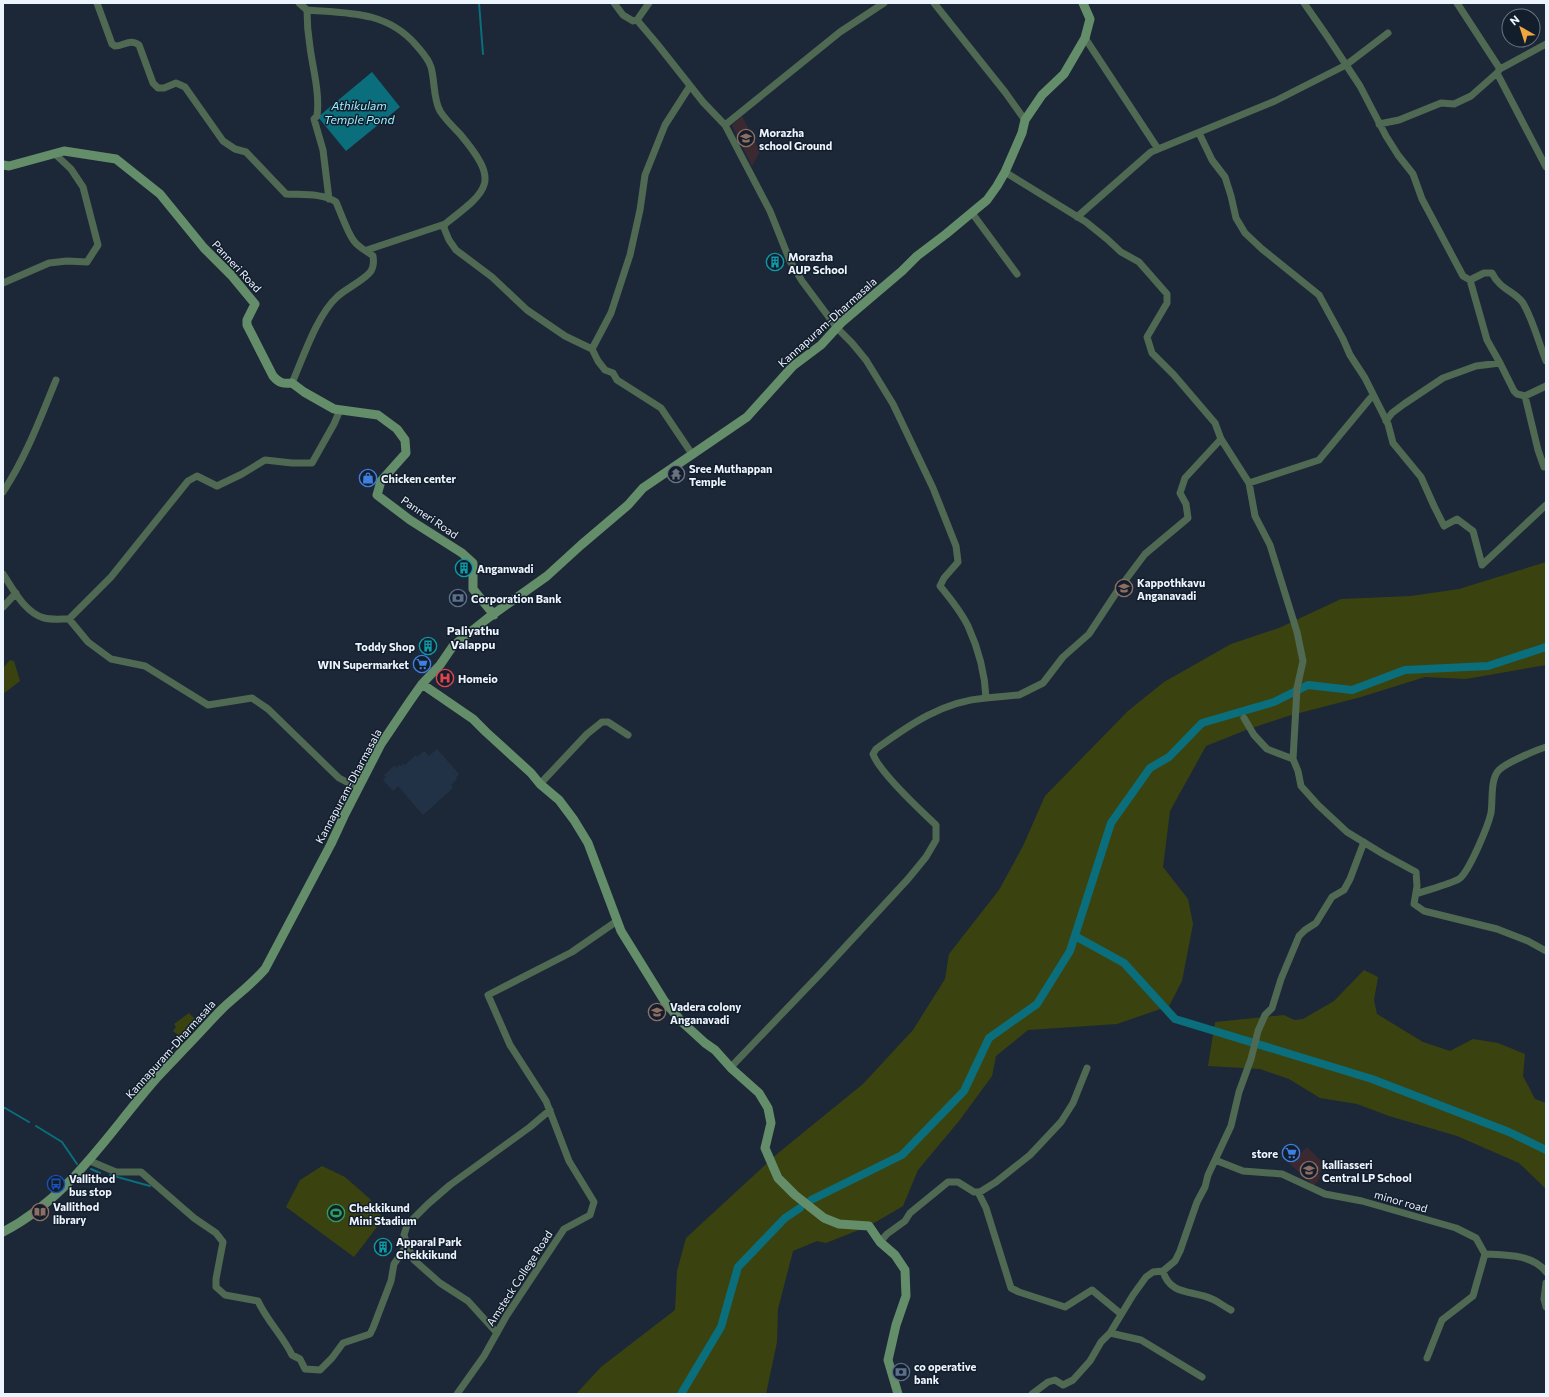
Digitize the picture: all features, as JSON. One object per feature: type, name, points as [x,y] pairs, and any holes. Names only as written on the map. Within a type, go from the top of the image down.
[{"type":"main road","name":"Kannapuram-Dharmasala","points":[[3,1232],[16,1226],[46,1203],[90,1162],[154,1082],[213,1018],[258,977],[264,969],[331,844],[381,744],[422,684],[440,665],[453,646],[548,576],[586,540],[628,505],[643,488],[748,417],[793,366],[821,345],[837,328],[917,256],[987,200],[1005,172],[1022,133],[1025,120],[1042,95],[1064,74],[1085,38],[1090,19],[1083,3]]},
{"type":"main road","name":"Panneri Road","points":[[3,165],[9,166],[64,151],[116,159],[160,194],[204,248],[231,275],[255,304],[247,320],[247,325],[273,376],[282,384],[292,383],[316,400],[334,409],[378,415],[397,429],[405,440],[406,453],[381,481],[377,495],[416,524],[462,552],[474,563],[473,589],[494,615]]},
{"type":"main road","points":[[422,684],[473,719],[531,773],[540,784],[558,800],[574,820],[588,843],[608,892],[617,921],[665,1002],[682,1022],[715,1050],[759,1093],[768,1108],[771,1123],[765,1148],[778,1178],[795,1195],[824,1218],[839,1224],[869,1226],[880,1242],[895,1255],[905,1270],[906,1296],[896,1325],[888,1360],[898,1394]]},
{"type":"street","points":[[97,3],[112,44],[119,46],[134,42],[139,45],[153,83],[158,88],[164,88],[176,83],[185,87],[223,141],[235,149],[246,152],[286,194],[315,195],[336,202],[353,240],[373,256],[374,264],[371,272],[337,296],[329,305],[315,331],[292,383]]},
{"type":"street","points":[[299,3],[307,10],[358,14],[384,20],[406,34],[425,56],[430,66],[435,85],[437,104],[441,112],[473,150],[486,176],[486,183],[478,195],[469,205],[445,224],[367,250]]},
{"type":"street","points":[[614,3],[623,15],[633,21],[638,19],[649,3]]},
{"type":"street","points":[[725,125],[840,32],[884,3]]},
{"type":"street","points":[[934,3],[1005,92],[1025,120]]},
{"type":"street","points":[[1304,3],[1360,86],[1379,124],[1398,155],[1413,174],[1422,199],[1463,276],[1470,280],[1487,340],[1514,391],[1517,394],[1525,396],[1546,386]]},
{"type":"street","points":[[1457,3],[1498,71],[1546,166]]},
{"type":"street","points":[[307,10],[310,47],[317,87],[318,109],[317,116],[314,119],[323,150],[330,199]]},
{"type":"street","points":[[638,19],[637,20],[703,102],[725,125],[770,211],[790,261],[802,281],[837,328],[866,360],[893,404],[933,488],[956,546],[958,562],[944,578],[940,586],[952,600],[968,626],[978,656],[985,686],[986,698]]},
{"type":"street","points":[[1077,217],[1151,152],[1275,101],[1346,66],[1388,33]]},
{"type":"street","points":[[1085,38],[1158,149]]},
{"type":"street","points":[[1379,124],[1399,120],[1441,103],[1454,104],[1465,99],[1471,96],[1498,71],[1546,44]]},
{"type":"street","points":[[592,349],[611,313],[630,255],[640,210],[645,175],[665,125],[690,86]]},
{"type":"street","points":[[1199,133],[1212,160],[1225,176],[1236,218],[1245,233],[1262,249],[1319,295],[1350,355],[1365,378],[1386,421],[1393,443],[1421,477],[1444,526],[1457,519],[1473,531],[1482,565],[1546,505]]},
{"type":"street","points":[[3,284],[49,263],[67,261],[87,262],[98,245],[88,212],[83,187],[72,169],[55,154]]},
{"type":"street","points":[[1005,172],[1077,217],[1107,238],[1121,252],[1139,262],[1154,277],[1167,294],[1167,303],[1147,337],[1152,353],[1174,375],[1215,423],[1221,439],[1249,483],[1255,516],[1270,545],[1297,632],[1303,661],[1297,691],[1293,759],[1298,771],[1301,786],[1318,805],[1347,832],[1416,872],[1417,886],[1414,904],[1424,911],[1498,929],[1546,950]]},
{"type":"street","points":[[972,213],[1017,274]]},
{"type":"street","points":[[445,224],[444,228],[456,250],[492,277],[527,310],[565,336],[592,349],[598,361],[605,370],[613,373],[617,380],[660,408],[692,454]]},
{"type":"street","points":[[1470,280],[1484,273],[1492,272],[1496,281],[1522,301],[1533,324],[1546,360]]},
{"type":"street","points":[[1386,421],[1392,413],[1443,378],[1476,366],[1500,362]]},
{"type":"street","points":[[3,492],[16,472],[29,447],[56,380]]},
{"type":"street","points":[[1249,483],[1318,460],[1373,395]]},
{"type":"street","points":[[1525,396],[1538,450],[1544,467]]},
{"type":"street","points":[[69,620],[111,577],[188,481],[197,476],[217,486],[242,474],[265,460],[292,463],[312,463],[334,424],[340,410]]},
{"type":"street","points":[[731,1067],[878,912],[926,857],[936,840],[936,825],[897,786],[880,766],[873,754],[876,749],[915,722],[940,708],[986,698],[1019,695],[1043,683],[1063,657],[1089,634],[1118,590],[1145,554],[1188,518],[1186,504],[1180,493],[1185,478],[1221,439]]},
{"type":"street","points":[[3,574],[22,601],[36,615],[45,618],[69,620],[88,642],[111,659],[145,666],[208,706],[252,698],[268,709],[339,778],[358,788]]},
{"type":"street","points":[[3,607],[16,593]]},
{"type":"street","points":[[1244,718],[1254,735],[1267,749],[1293,759]]},
{"type":"street","points":[[540,784],[587,734],[602,722],[608,722],[628,735]]},
{"type":"street","points":[[1416,894],[1460,878],[1468,868],[1477,850],[1490,815],[1493,799],[1493,778],[1500,769],[1534,751],[1546,747]]},
{"type":"street","points":[[1032,1394],[1048,1382],[1055,1380],[1063,1385],[1074,1380],[1090,1361],[1101,1342],[1110,1332],[1120,1314],[1146,1277],[1153,1272],[1163,1271],[1175,1261],[1197,1202],[1215,1160],[1232,1126],[1239,1092],[1254,1046],[1265,1015],[1272,1008],[1280,979],[1299,936],[1316,923],[1332,897],[1344,890],[1350,879],[1364,842]]},
{"type":"street","name":"Amsteck College Road","points":[[457,1394],[484,1356],[507,1315],[564,1229],[590,1215],[594,1202],[569,1161],[546,1101],[510,1044],[488,995],[572,952],[617,921]]},
{"type":"street","points":[[880,1242],[887,1234],[905,1221],[914,1209],[948,1182],[958,1182],[974,1192],[978,1192],[996,1182],[1030,1155],[1061,1122],[1073,1103],[1087,1068]]},
{"type":"street","points":[[497,1333],[468,1301],[440,1282],[414,1260],[404,1236],[407,1225],[450,1185],[530,1127],[550,1110]]},
{"type":"street","name":"minor road","points":[[1215,1160],[1243,1171],[1282,1174],[1325,1194],[1362,1201],[1456,1228],[1476,1238],[1486,1254]]},
{"type":"street","points":[[90,1162],[116,1172],[142,1172],[194,1218],[216,1233],[223,1242],[216,1279],[216,1287],[225,1295],[258,1301],[262,1311],[286,1342],[292,1356],[300,1359],[305,1369],[320,1370],[332,1358],[343,1343],[370,1334],[383,1305],[391,1281],[394,1264],[407,1245]]},
{"type":"street","points":[[978,1192],[986,1208],[1011,1288],[1025,1295],[1065,1307],[1092,1290],[1120,1314]]},
{"type":"street","points":[[1427,1358],[1442,1320],[1473,1296],[1486,1254],[1511,1255],[1535,1262],[1543,1267],[1546,1272]]},
{"type":"street","points":[[1163,1271],[1165,1279],[1170,1285],[1189,1293],[1199,1294],[1212,1299],[1231,1310]]},
{"type":"street","points":[[1546,1284],[1544,1299],[1546,1307]]},
{"type":"street","points":[[1110,1332],[1141,1340],[1202,1377]]},
{"type":"shaded area","name":"Morazha school Ground","points":[[742,116],[760,152],[752,166],[732,125]]},
{"type":"shaded area","points":[[437,749],[459,774],[456,777],[457,779],[451,785],[453,788],[423,815],[398,786],[393,791],[383,780],[386,777],[384,775],[394,766],[396,768],[399,765],[405,765],[416,755],[417,757],[424,751],[429,756]]},
{"type":"shaded area","name":"kalliasseri Central LP School","points":[[1307,1147],[1325,1165],[1319,1174],[1320,1178],[1314,1186],[1290,1164]]},
{"type":"green space","points":[[1546,562],[1546,665],[1466,679],[1425,677],[1361,697],[1288,716],[1246,730],[1206,746],[1170,811],[1163,867],[1188,899],[1193,924],[1182,981],[1169,1006],[1117,1024],[1028,1030],[996,1056],[992,1076],[959,1121],[918,1170],[903,1206],[869,1226],[826,1243],[817,1241],[793,1251],[778,1309],[777,1342],[766,1394],[576,1394],[601,1367],[675,1310],[677,1271],[686,1238],[777,1154],[863,1084],[913,1030],[945,979],[949,954],[999,890],[1023,846],[1045,796],[1128,711],[1164,682],[1231,644],[1279,628],[1341,599],[1411,596],[1459,589]]},
{"type":"green space","points":[[10,660],[14,661],[20,681],[3,694],[3,668]]},
{"type":"green space","points":[[1364,970],[1378,977],[1374,1000],[1377,1014],[1423,1042],[1450,1051],[1473,1039],[1498,1043],[1525,1054],[1523,1076],[1535,1099],[1546,1103],[1546,1189],[1519,1163],[1457,1136],[1389,1116],[1357,1104],[1320,1098],[1289,1079],[1260,1069],[1208,1066],[1215,1022],[1284,1015],[1294,1020],[1303,1019],[1334,1001]]},
{"type":"green space","points":[[189,1013],[197,1021],[179,1036],[173,1031],[176,1027],[174,1024]]},
{"type":"green space","name":"Chekkikund Mini Stadium","points":[[322,1166],[345,1177],[370,1199],[383,1219],[354,1257],[286,1207],[300,1180]]},
{"type":"water","name":"Athikulam Temple Pond","points":[[372,72],[400,107],[346,151],[318,117]]},
{"type":"waterway","points":[[479,3],[483,54]]},
{"type":"waterway","points":[[811,1200],[902,1155],[964,1091],[989,1038],[1037,1004],[1070,951],[1111,823],[1150,768],[1169,757],[1202,723],[1274,702],[1308,685],[1352,690],[1405,670],[1488,666],[1546,647]]},
{"type":"waterway","points":[[1075,936],[1124,963],[1175,1019],[1372,1079],[1509,1132],[1546,1150]]},
{"type":"waterway","points":[[3,1108],[29,1122]]},
{"type":"waterway","points":[[36,1126],[62,1142],[77,1164]]},
{"type":"waterway","points":[[91,1169],[100,1173]]},
{"type":"waterway","points":[[110,1175],[150,1186]]},
{"type":"waterway","points":[[681,1394],[721,1327],[738,1267],[785,1218],[800,1208]]},
{"type":"place","name":"Morazha school Ground","points":[[746,138]]},
{"type":"place","name":"Morazha AUP School","points":[[775,262]]},
{"type":"place","name":"Sree Muthappan Temple","points":[[676,474]]},
{"type":"place","name":"Chicken center","points":[[368,478]]},
{"type":"place","name":"Anganwadi","points":[[464,568]]},
{"type":"place","name":"Kappothkavu Anganavadi","points":[[1124,588]]},
{"type":"place","name":"Corporation Bank","points":[[458,598]]},
{"type":"place","name":"Toddy Shop","points":[[428,646]]},
{"type":"place","name":"WIN Supermarket","points":[[422,664]]},
{"type":"place","name":"Homeio","points":[[445,678]]},
{"type":"place","name":"Vadera colony Anganavadi","points":[[657,1012]]},
{"type":"place","name":"store","points":[[1291,1153]]},
{"type":"place","name":"kalliasseri Central LP School","points":[[1309,1170]]},
{"type":"place","name":"Vallithod bus stop","points":[[56,1184]]},
{"type":"place","name":"Vallithod library","points":[[40,1212]]},
{"type":"place","name":"Chekkikund Mini Stadium","points":[[336,1213]]},
{"type":"place","name":"Apparal Park Chekkikund","points":[[383,1247]]},
{"type":"place","name":"co operative bank","points":[[901,1372]]},
{"type":"district","name":"Paliyathu Valappu","points":[[473,637]]}]
